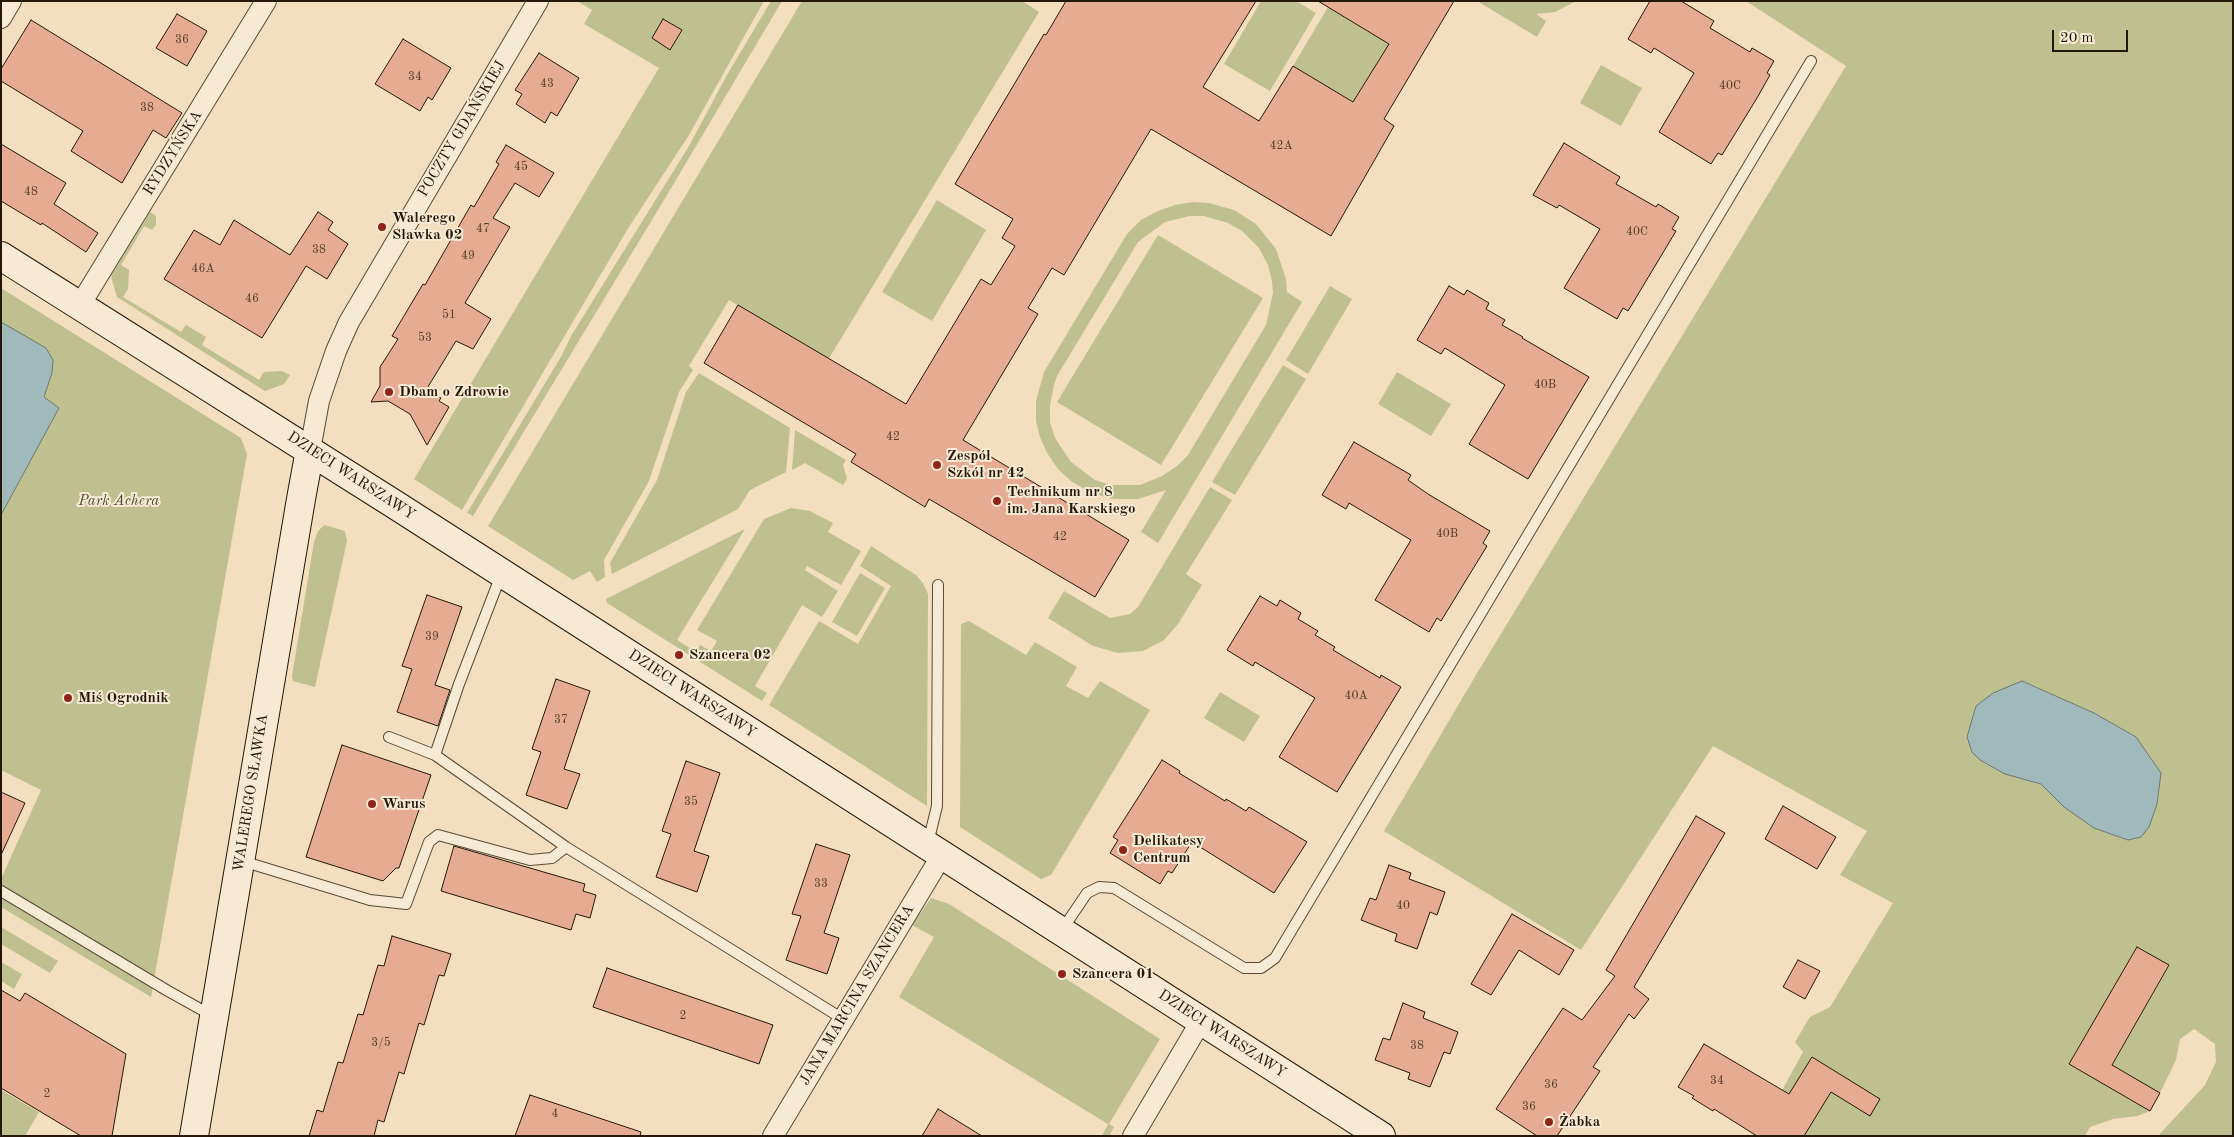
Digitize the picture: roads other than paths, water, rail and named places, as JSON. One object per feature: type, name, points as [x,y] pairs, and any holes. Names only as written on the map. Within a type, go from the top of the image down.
[{"type":"street","points":[[1,18],[11,1]]},
{"type":"street","name":"RYDZYŃSKA","points":[[80,305],[266,1]]},
{"type":"street","name":"POCZTY GDAŃSKIEJ","points":[[310,450],[320,401],[336,351],[349,322],[538,1]]},
{"type":"street","name":"DZIECI WARSZAWY","points":[[1,256],[310,450],[1381,1136]]},
{"type":"street","name":"WALEREGO SŁAWKA","points":[[194,1136],[310,450]]},
{"type":"street","name":"JANA MARCINA SZANCERA","points":[[772,1136],[843,1019],[935,850]]},
{"type":"street","points":[[1133,1136],[1201,1021]]},
{"type":"lane","points":[[1061,931],[1087,893],[1099,887],[1114,888],[1244,968],[1261,968],[1275,958],[1811,61]]},
{"type":"lane","points":[[435,755],[459,684],[502,573]]},
{"type":"lane","points":[[935,850],[938,806],[938,586]]},
{"type":"lane","points":[[389,737],[435,755],[566,847],[843,1019]]},
{"type":"lane","points":[[240,860],[370,900],[406,904],[429,842],[438,835],[446,835],[530,860],[552,858],[566,847]]},
{"type":"lane","points":[[1,891],[213,1016]]},
{"type":"water","points":[[1,322],[46,348],[53,360],[52,373],[44,397],[59,408],[1,515]]},
{"type":"water","points":[[2022,681],[2094,713],[2136,737],[2161,773],[2157,804],[2149,827],[2141,837],[2128,840],[2094,828],[2064,807],[2041,784],[2005,774],[1980,760],[1972,752],[1967,737],[1976,706],[1993,693]]},
{"type":"place","name":"Walerego Sławka 02","points":[[382,227]]},
{"type":"place","name":"Dbam o Zdrowie","points":[[389,392]]},
{"type":"place","name":"Zespół Szkół nr 42","points":[[937,465]]},
{"type":"place","name":"Technikum nr 8 im. Jana Karskiego","points":[[997,501]]},
{"type":"place","name":"Szancera 02","points":[[679,655]]},
{"type":"place","name":"Miś Ogrodnik","points":[[68,698]]},
{"type":"place","name":"Warus","points":[[372,804]]},
{"type":"place","name":"Delikatesy Centrum","points":[[1123,850]]},
{"type":"place","name":"Szancera 01","points":[[1062,974]]},
{"type":"place","name":"Żabka","points":[[1549,1122]]},
{"type":"park label","name":"Park Achera","points":[[119,501]]}]
